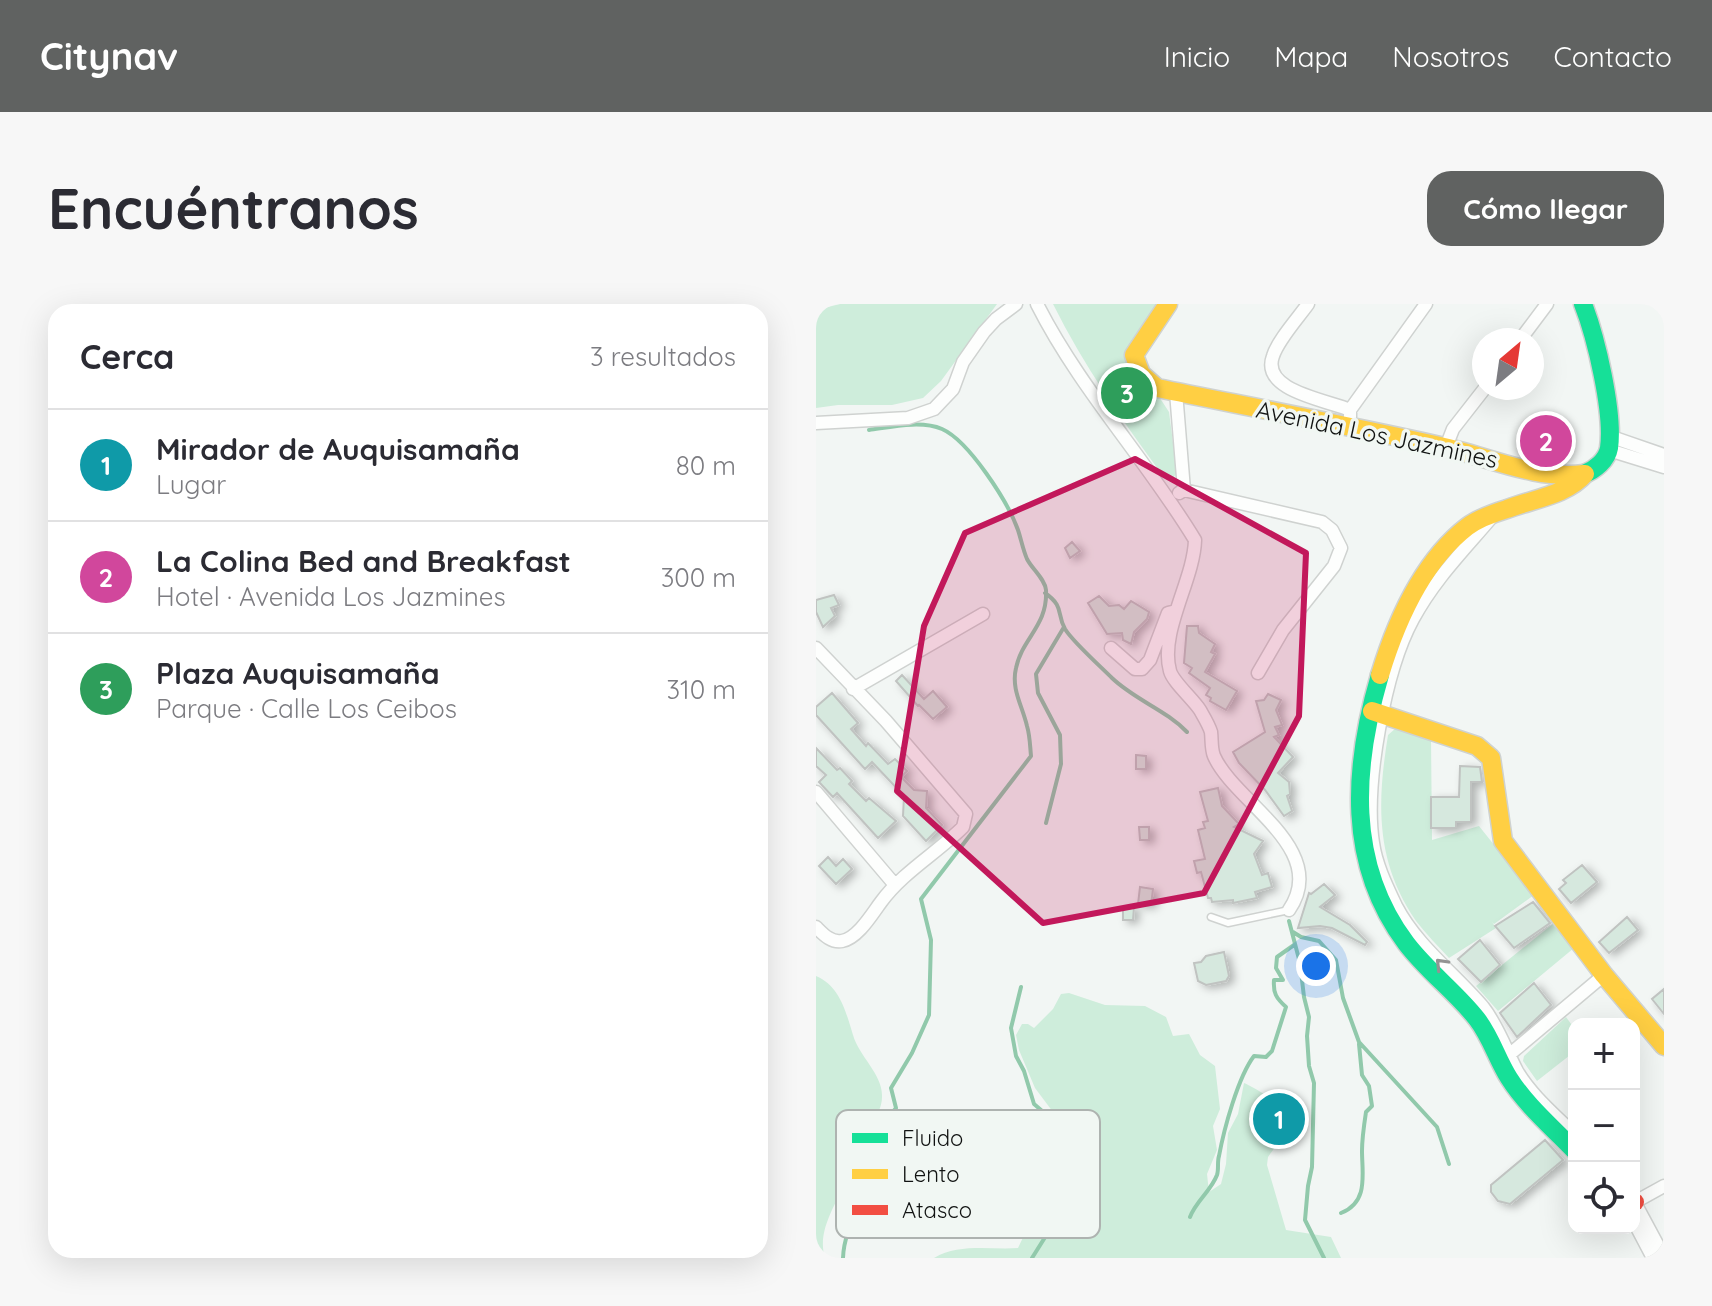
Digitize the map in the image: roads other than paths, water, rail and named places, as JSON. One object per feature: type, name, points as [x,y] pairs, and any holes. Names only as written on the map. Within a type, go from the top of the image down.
[{"type":"street","points":[[816,423],[908,418],[934,409],[953,389],[963,362],[984,332],[1016,304]]},
{"type":"street","points":[[1037,304],[1067,360],[1170,499],[1195,540],[1191,569],[1176,611],[1169,653],[1170,674],[1199,709],[1210,730],[1214,755],[1226,774],[1282,835],[1293,852],[1298,888],[1289,910]]},
{"type":"street","name":"Avenida Los Jazmines","points":[[1168,304],[1134,355],[1143,380],[1157,388],[1350,419],[1543,473],[1585,474]]},
{"type":"street","points":[[1308,304],[1276,349],[1271,365],[1274,376],[1277,382],[1291,390],[1350,419],[1426,304]]},
{"type":"street","points":[[1529,328],[1547,304]]},
{"type":"street","points":[[1568,1128],[1523,1080],[1466,998],[1391,920],[1379,898],[1359,823],[1366,788],[1360,776],[1400,633],[1440,556],[1469,525],[1575,486],[1603,461],[1609,443],[1596,346],[1583,304]]},
{"type":"street","points":[[1176,392],[1184,490]]},
{"type":"street","points":[[1446,447],[1453,429],[1476,400]]},
{"type":"street","points":[[1609,443],[1664,455]]},
{"type":"street","points":[[1609,443],[1664,467]]},
{"type":"street","points":[[1170,499],[1184,490],[1322,522],[1332,530],[1341,548],[1334,566],[1283,630],[1258,673]]},
{"type":"street","points":[[1111,648],[1135,669],[1142,669],[1150,660],[1168,613],[1176,611]]},
{"type":"street","points":[[853,689],[983,614]]},
{"type":"street","points":[[816,648],[886,721],[966,814],[963,827],[895,885],[847,939],[840,942],[828,939],[816,927]]},
{"type":"street","points":[[1377,712],[1485,751],[1491,758],[1503,841],[1604,975],[1664,1046]]},
{"type":"street","points":[[816,792],[895,885]]},
{"type":"street","points":[[1505,1057],[1604,975]]},
{"type":"street","points":[[1505,1057],[1509,1078],[1568,1144]]},
{"type":"street","points":[[1640,1199],[1664,1186]]},
{"type":"street","points":[[1640,1213],[1664,1257]]},
{"type":"street","points":[[1640,1233],[1653,1258]]},
{"type":"lane","points":[[1211,917],[1228,923],[1289,910]]},
{"type":"waterway","points":[[869,430],[925,425],[942,429],[953,436],[997,489],[1013,518],[1027,559],[1046,590],[1043,613],[1019,658],[1015,676],[1031,756],[921,899],[931,940],[929,1015],[912,1053],[891,1088],[894,1110]]},
{"type":"waterway","points":[[1045,593],[1058,606],[1065,629],[1087,654],[1121,686],[1170,717],[1187,732]]},
{"type":"waterway","points":[[1046,823],[1061,764],[1060,735],[1038,693],[1036,674],[1064,627]]},
{"type":"waterway","points":[[1289,921],[1309,1017],[1309,1066],[1314,1083],[1312,1167],[1305,1220],[1324,1258]]},
{"type":"waterway","points":[[1293,932],[1319,941],[1336,960],[1343,998],[1359,1042],[1437,1127],[1449,1164]]},
{"type":"waterway","points":[[1190,1217],[1217,1175],[1228,1118],[1248,1065],[1254,1056],[1266,1057],[1272,1051],[1286,1007],[1274,988],[1274,980],[1283,980],[1276,968],[1277,957],[1294,945]]},
{"type":"waterway","points":[[1021,987],[1011,1028],[1016,1056],[1034,1104],[1041,1110]]},
{"type":"waterway","points":[[1341,1213],[1350,1208],[1360,1195],[1366,1112],[1372,1106],[1369,1086],[1362,1075],[1359,1044]]},
{"type":"waterway","points":[[843,1258],[847,1238]]},
{"type":"waterway","points":[[1032,1258],[1045,1238]]},
{"type":"place","name":"Plaza Auquisamaña","points":[[1127,393]]},
{"type":"place","name":"La Colina Bed and Breakfast","points":[[1546,441]]},
{"type":"place","name":"Mirador de Auquisamaña","points":[[1279,1119]]}]
